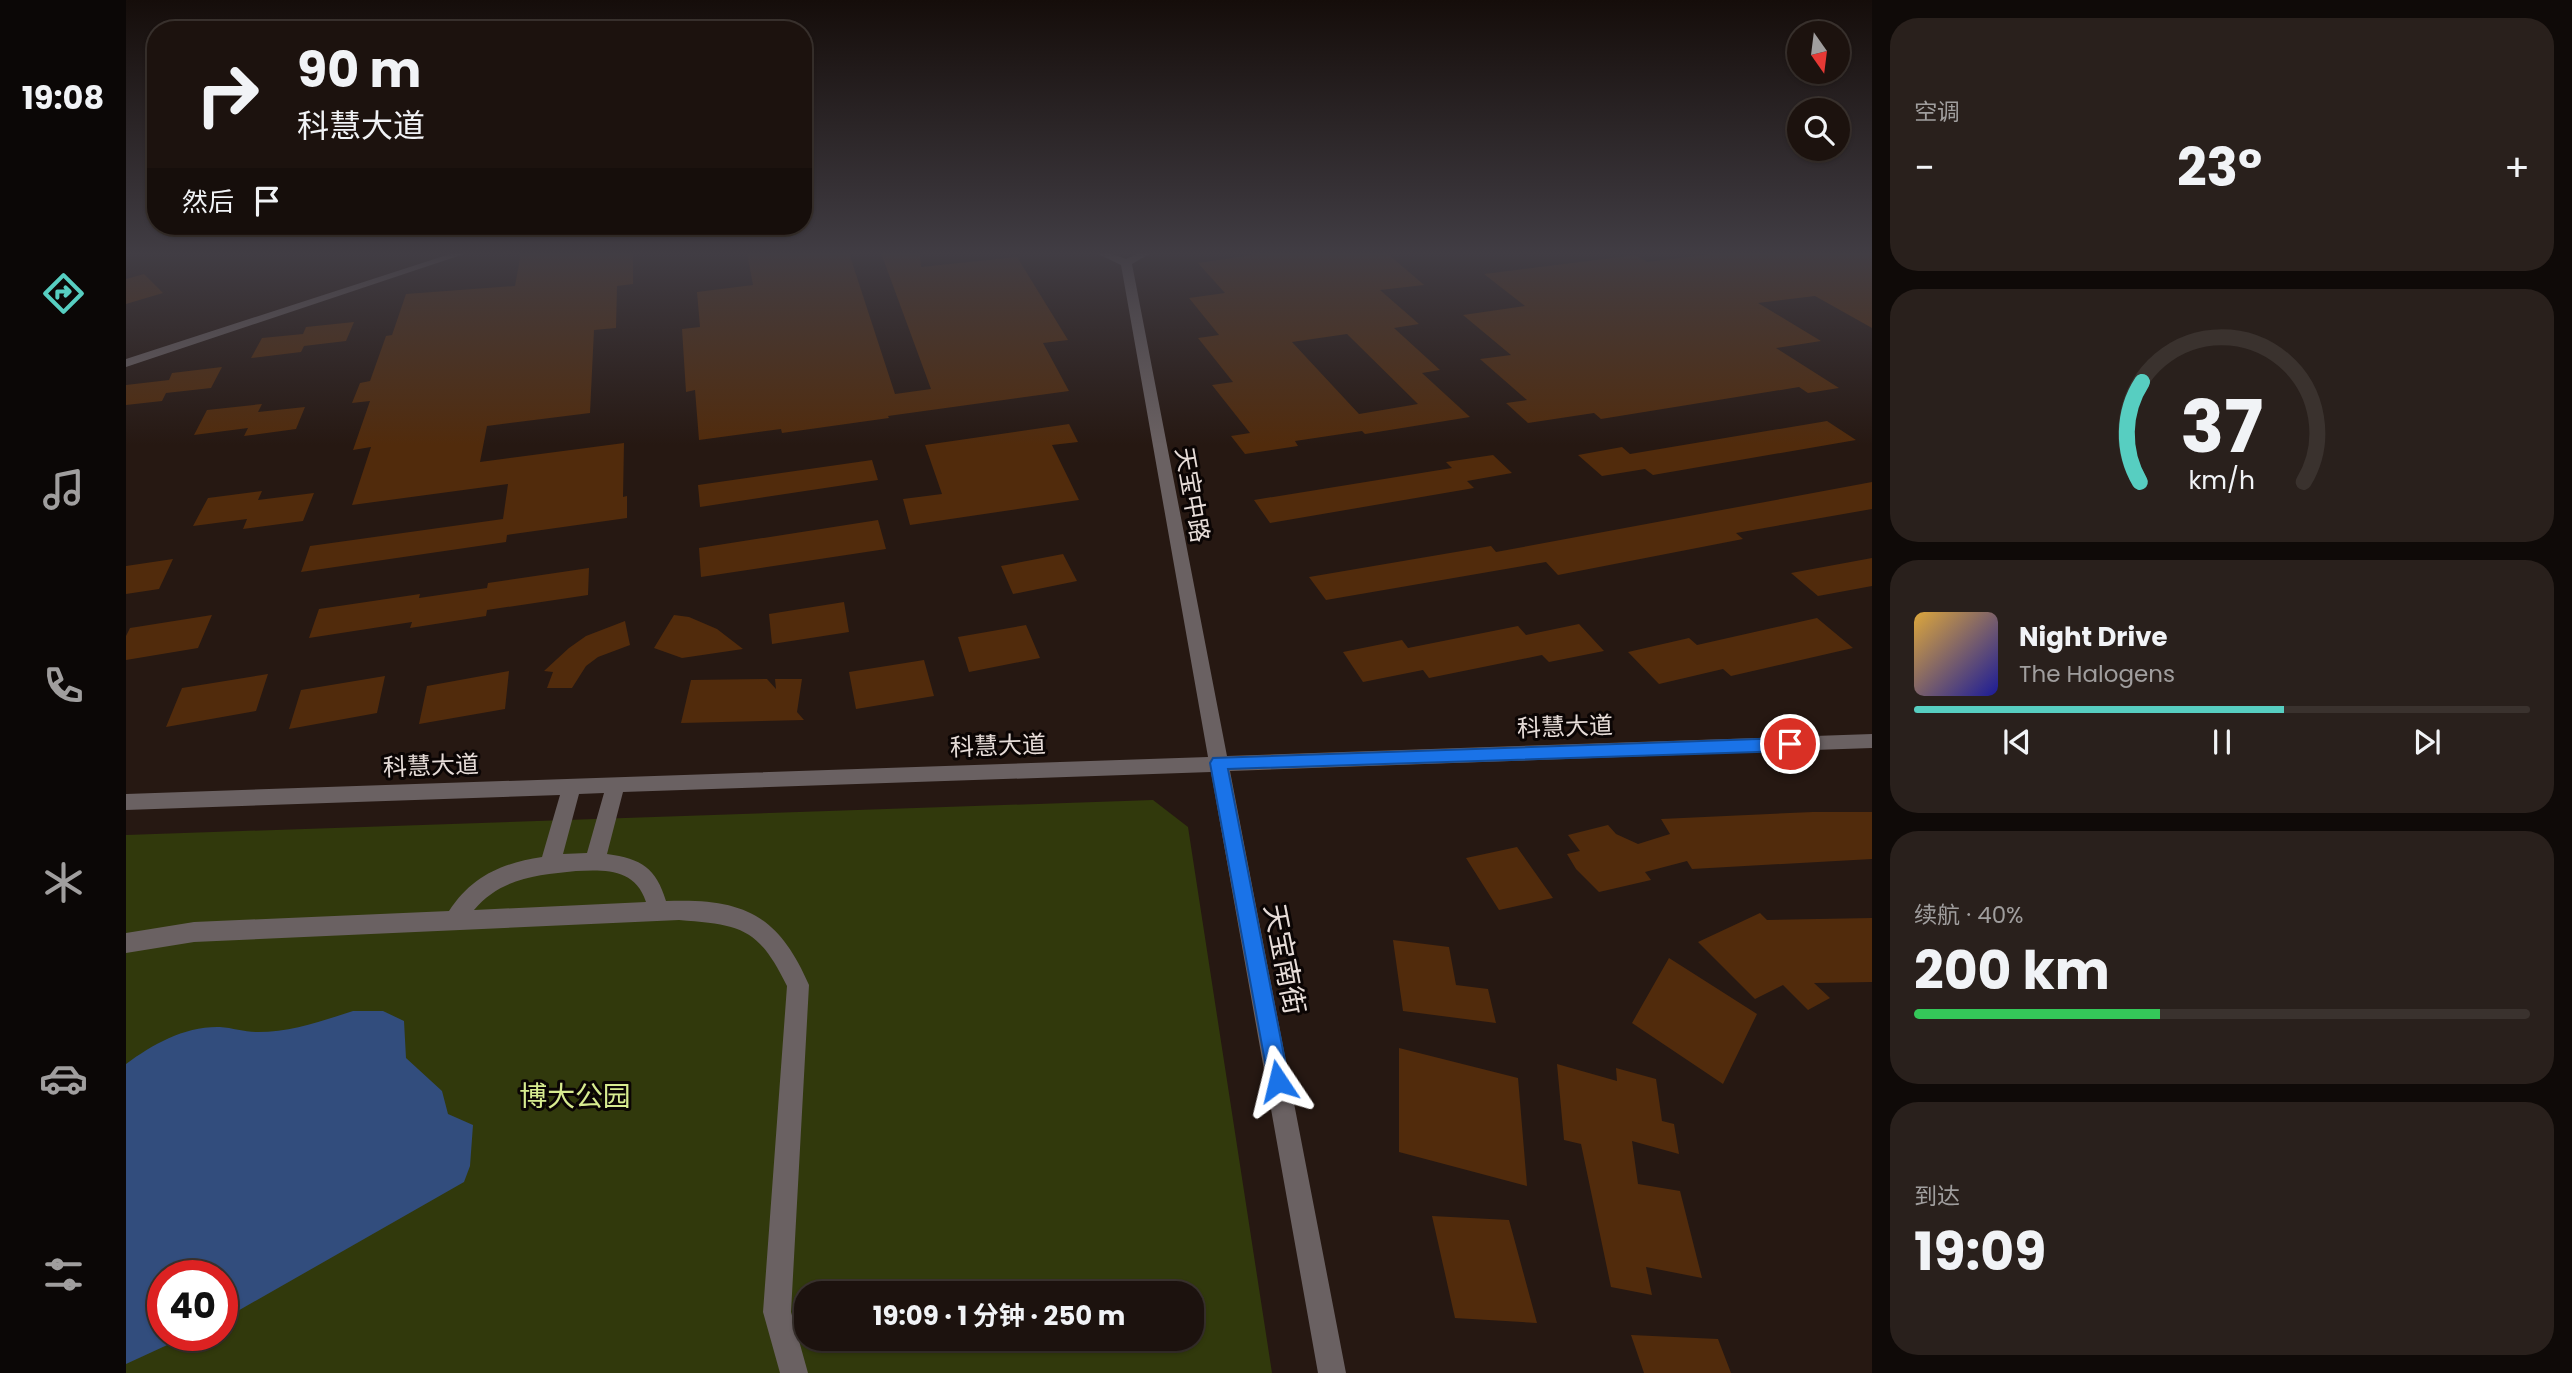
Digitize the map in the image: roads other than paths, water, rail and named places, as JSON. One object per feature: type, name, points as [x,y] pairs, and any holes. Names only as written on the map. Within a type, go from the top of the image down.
[{"type":"street","points":[[126,363],[266,317]]},
{"type":"street","name":"天宝中路","points":[[1136,317],[1219,763]]},
{"type":"street","name":"科慧大道","points":[[126,802],[1872,741]]},
{"type":"street","name":"天宝南街","points":[[1219,763],[1332,1373]]},
{"type":"street","points":[[594,863],[616,784]]},
{"type":"street","points":[[550,866],[572,786]]},
{"type":"street","points":[[456,920],[475,893],[492,880],[530,866],[594,863],[620,864],[642,876],[650,882],[655,891],[659,911]]},
{"type":"street","points":[[126,943],[194,932],[659,911],[726,914],[758,923],[785,955],[798,985],[798,1019],[777,1312],[794,1373]]},
{"type":"water","points":[[353,1011],[383,1011],[404,1021],[406,1058],[442,1091],[448,1114],[473,1125],[470,1166],[464,1182],[238,1311],[238,1260],[147,1260],[147,1351],[154,1351],[126,1364],[126,1064],[158,1043],[207,1027],[270,1032]]},
{"type":"park label","name":"博大公园","points":[[575,1096]]}]
